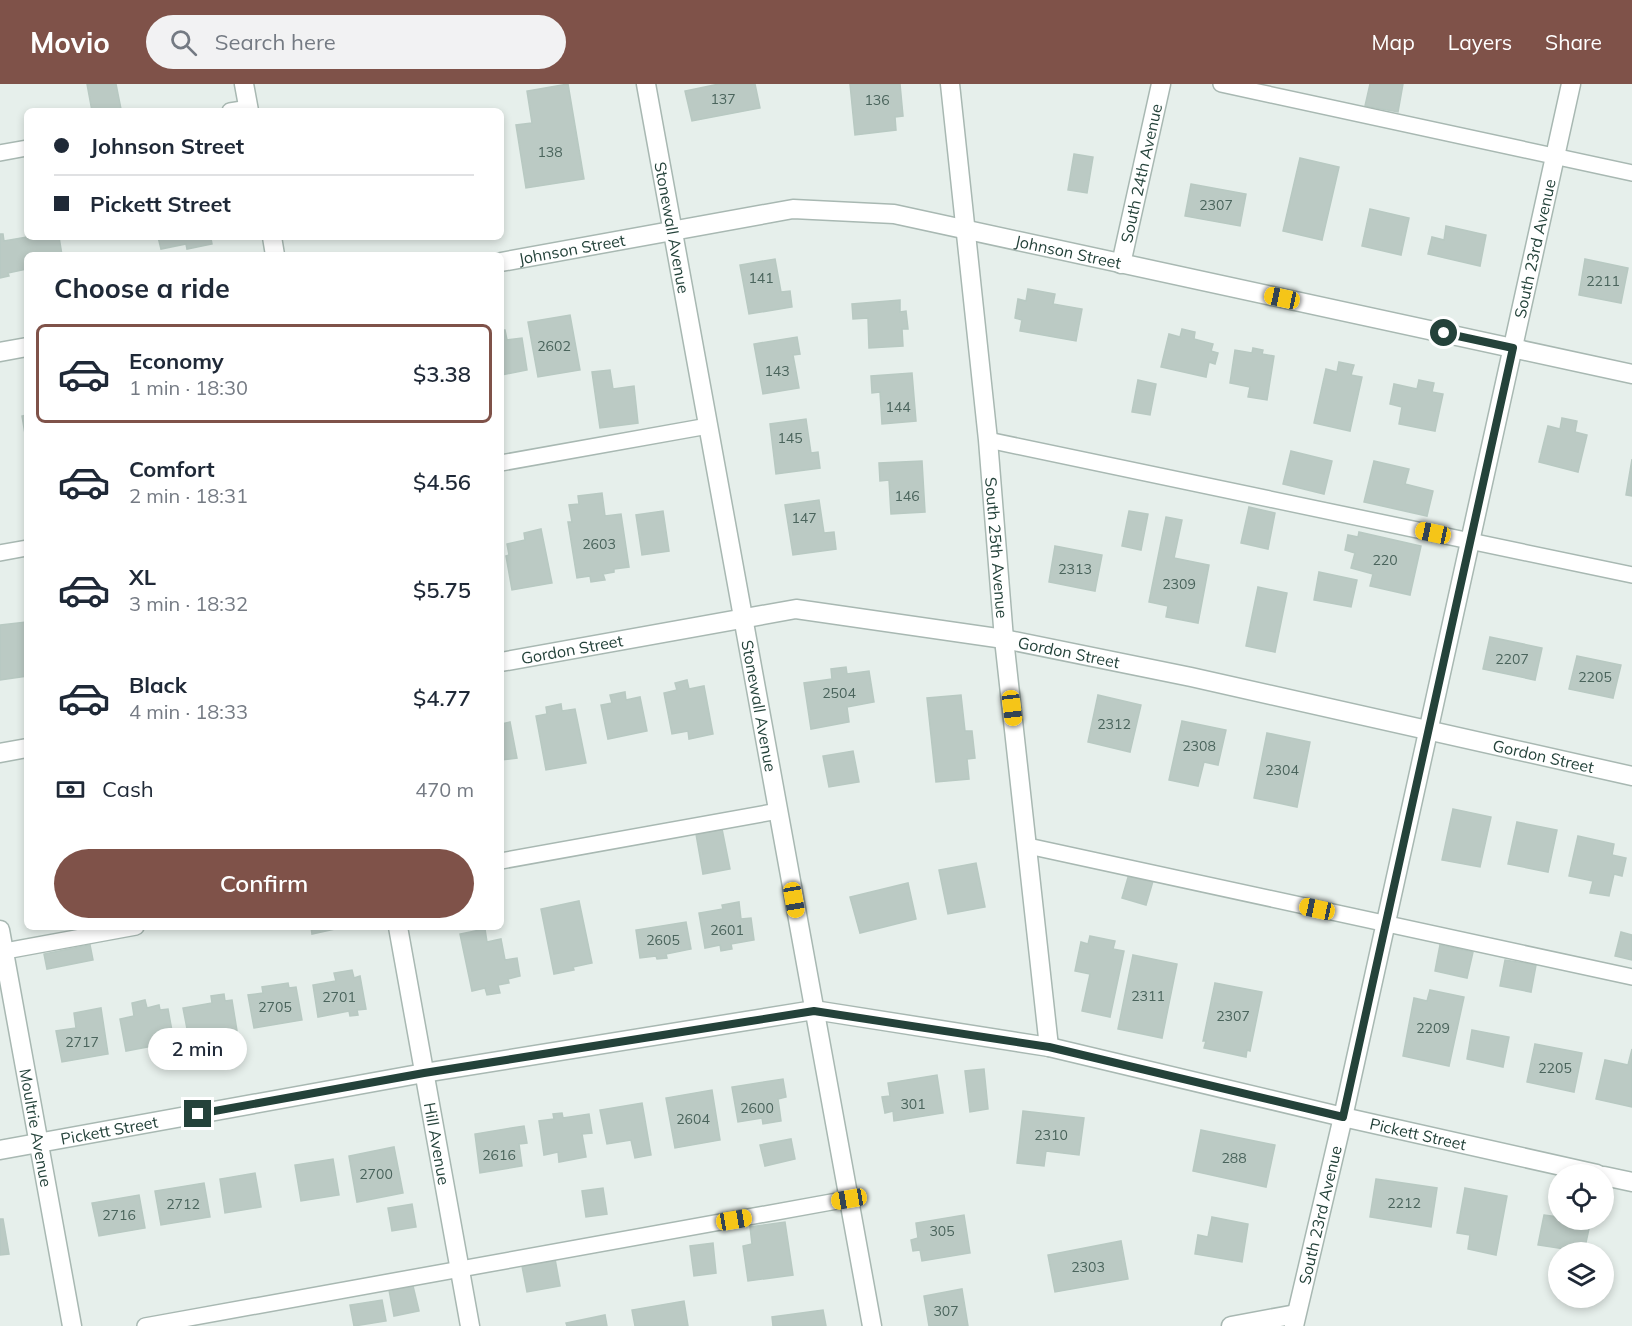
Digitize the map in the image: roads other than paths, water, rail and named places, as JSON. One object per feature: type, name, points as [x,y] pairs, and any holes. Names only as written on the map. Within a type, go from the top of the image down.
[{"type":"street","points":[[244,84],[249,108]]},
{"type":"street","name":"Stonewall Avenue","points":[[646,84],[872,1326]]},
{"type":"street","name":"South 25th Avenue","points":[[950,84],[988,440],[1004,639],[1049,1047]]},
{"type":"street","name":"South 24th Avenue","points":[[1121,264],[1161,84]]},
{"type":"street","name":"South 23rd Avenue","points":[[1295,1320],[1343,1117],[1571,84]]},
{"type":"street","name":"Johnson Street","points":[[504,261],[793,209],[894,214],[1632,374]]},
{"type":"street","points":[[0,352],[24,348]]},
{"type":"street","name":"Gordon Street","points":[[504,661],[796,609],[1004,639],[1191,677],[1632,776]]},
{"type":"street","points":[[0,753],[24,749]]},
{"type":"street","name":"Moultrie Avenue","points":[[0,930],[72,1326]]},
{"type":"street","name":"Hill Avenue","points":[[399,930],[470,1326]]},
{"type":"street","name":"Pickett Street","points":[[0,1150],[424,1073],[814,1011],[1049,1047],[1552,1164]]},
{"type":"street","points":[[1614,1178],[1632,1182]]},
{"type":"street","points":[[1231,1326],[1295,1320]]},
{"type":"lane","points":[[1221,84],[1632,173]]},
{"type":"lane","points":[[0,153],[24,149]]},
{"type":"lane","points":[[504,462],[708,426]]},
{"type":"lane","points":[[988,440],[1632,575]]},
{"type":"lane","points":[[0,553],[24,549]]},
{"type":"lane","points":[[504,860],[778,811]]},
{"type":"lane","points":[[1028,846],[1632,977]]},
{"type":"lane","points":[[2,951],[119,930]]},
{"type":"lane","points":[[145,1326],[849,1199]]}]
